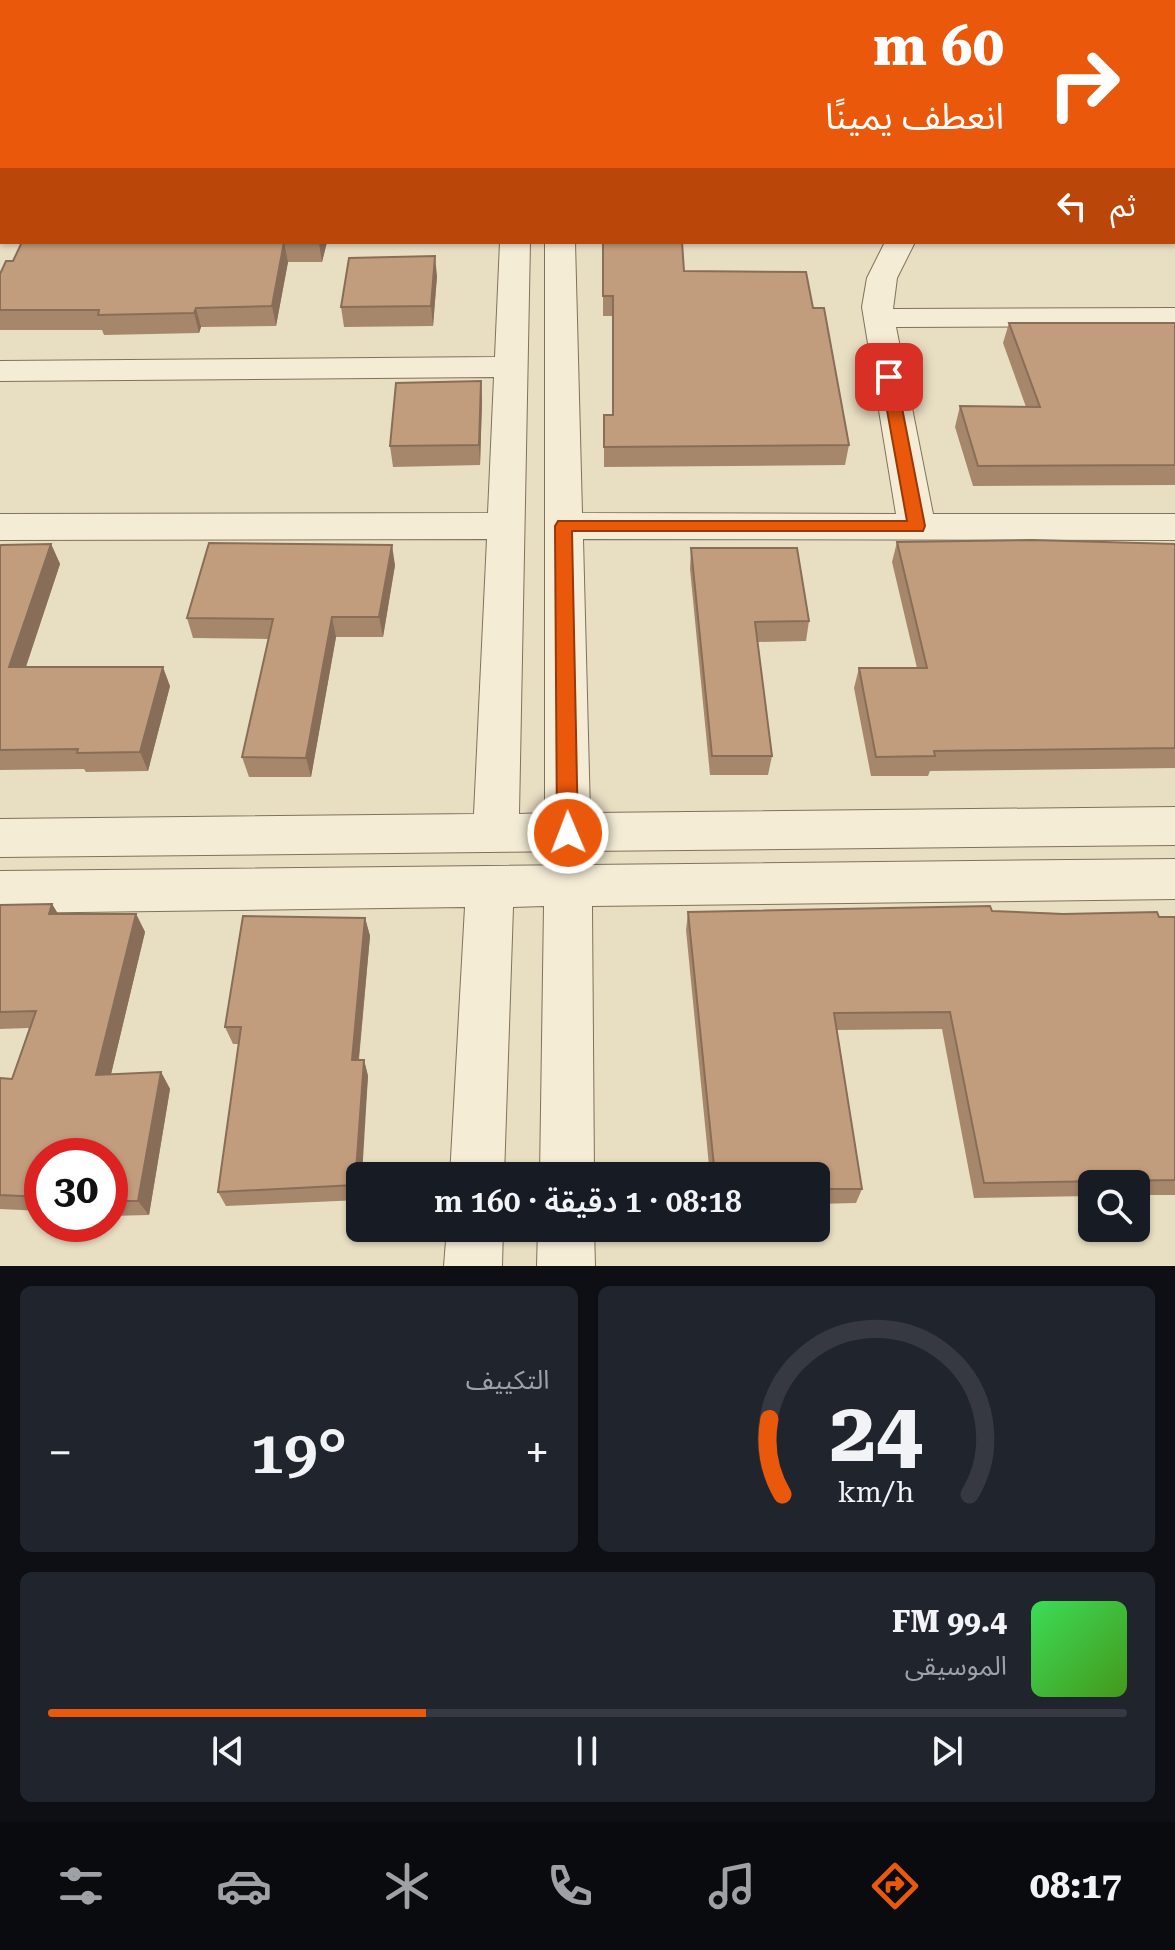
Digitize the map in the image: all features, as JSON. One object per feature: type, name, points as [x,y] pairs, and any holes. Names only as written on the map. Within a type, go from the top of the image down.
[{"type":"street","points":[[496,834],[515,244]]},
{"type":"street","points":[[560,244],[568,833]]},
{"type":"street","points":[[899,244],[885,265],[876,292],[878,318],[917,526]]},
{"type":"street","points":[[878,318],[1175,317]]},
{"type":"street","points":[[0,371],[511,367]]},
{"type":"street","points":[[0,527],[506,526]]},
{"type":"street","points":[[564,526],[1175,527]]},
{"type":"street","points":[[0,838],[1175,826]]},
{"type":"street","points":[[0,892],[490,889],[1175,879]]},
{"type":"street","points":[[567,1162],[568,888]]},
{"type":"street","points":[[478,1162],[490,889]]},
{"type":"street","points":[[473,1266],[474,1242]]},
{"type":"street","points":[[566,1242],[566,1266]]},
{"type":"building","points":[[21,244],[284,244],[272,306],[196,308],[194,313],[98,315],[99,310],[0,310],[0,274],[6,261],[13,261]]},
{"type":"building","points":[[603,244],[682,244],[684,271],[806,272],[813,308],[824,308],[849,445],[604,447],[604,415],[613,415],[613,296],[603,296]]},
{"type":"building","points":[[435,256],[431,306],[341,307],[349,258]]},
{"type":"building","points":[[1009,323],[1175,323],[1175,465],[978,466],[960,406],[1040,407]]},
{"type":"building","points":[[481,381],[479,445],[390,446],[396,383]]},
{"type":"building","points":[[1032,540],[1175,544],[1175,748],[934,751],[935,756],[876,757],[859,668],[927,668],[897,542]]},
{"type":"building","points":[[209,543],[392,545],[379,617],[332,617],[306,758],[242,757],[273,619],[187,618]]},
{"type":"building","points":[[51,544],[9,667],[163,667],[140,752],[0,750],[0,547]]},
{"type":"building","points":[[691,548],[797,548],[809,621],[755,622],[772,756],[712,756]]},
{"type":"building","points":[[52,904],[49,914],[136,914],[96,1075],[161,1072],[138,1201],[128,1201],[128,1138],[24,1138],[24,1196],[0,1195],[0,1078],[12,1079],[36,1011],[0,1012],[0,905]]},
{"type":"building","points":[[990,906],[992,911],[1063,914],[1157,912],[1159,917],[1175,917],[1175,1180],[1150,1180],[1150,1170],[1078,1170],[1078,1182],[984,1183],[950,1012],[834,1013],[862,1189],[830,1189],[830,1162],[714,1162],[688,912]]},
{"type":"building","points":[[243,916],[365,918],[352,1060],[364,1060],[357,1162],[346,1162],[346,1185],[218,1192],[241,1027],[225,1027]]},
{"type":"route","points":[[568,833],[564,526],[917,526],[889,377]]}]
